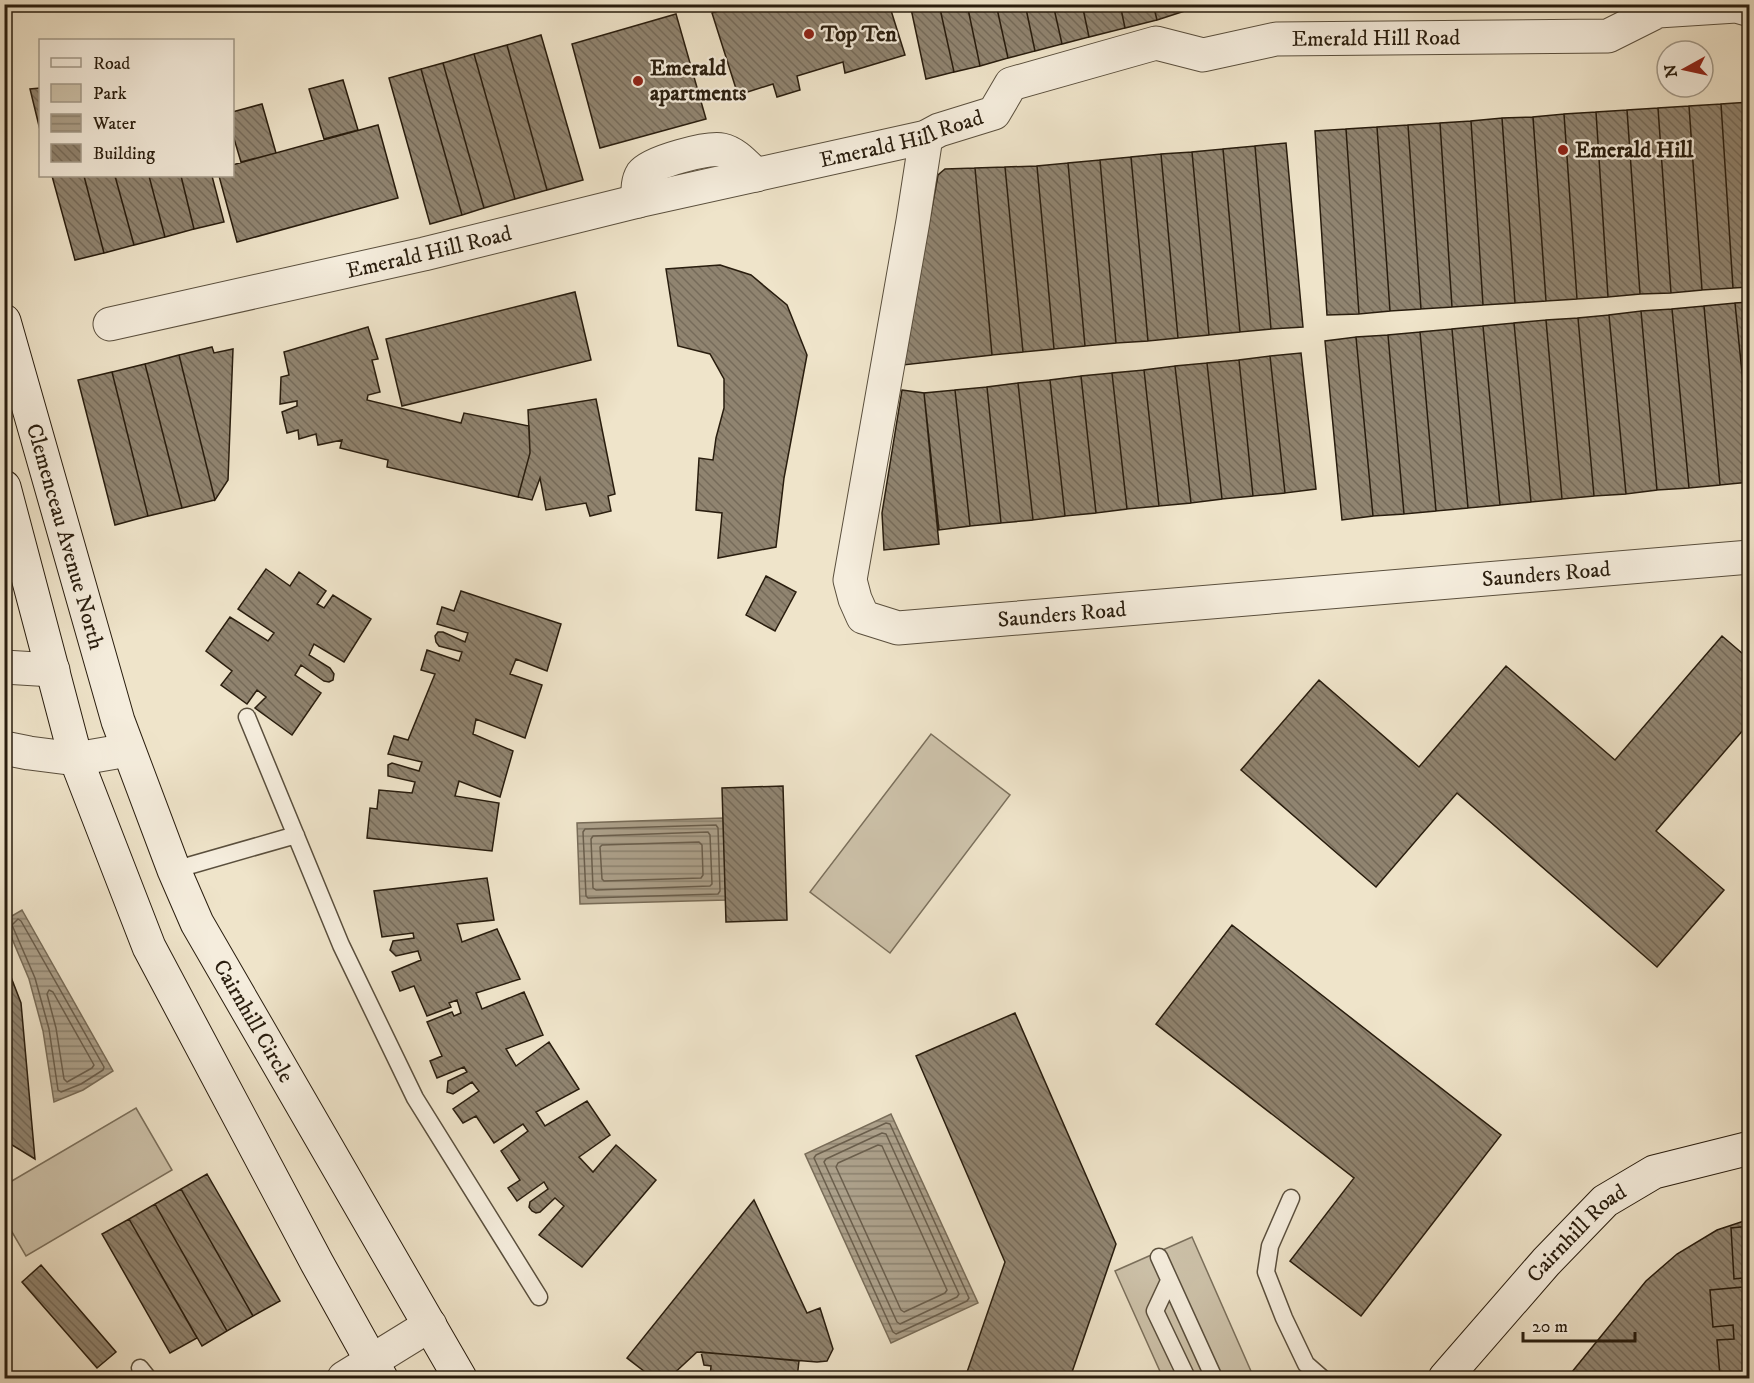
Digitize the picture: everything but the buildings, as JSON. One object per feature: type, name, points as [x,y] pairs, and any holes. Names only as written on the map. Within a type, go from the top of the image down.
[{"type":"street","name":"Emerald Hill Road","points":[[110,324],[413,257],[638,201],[926,137],[939,130],[994,113],[1011,84],[1156,43],[1203,55],[1276,39],[1608,36],[1658,12],[1736,6],[1749,10]]},
{"type":"street","name":"Saunders Road","points":[[926,137],[850,580],[863,617],[898,628],[1749,557]]},
{"type":"street","name":"Clemenceau Avenue North","points":[[4,321],[109,693],[128,750]]},
{"type":"street","name":"Clemenceau Avenue North","points":[[4,487],[76,759]]},
{"type":"street","points":[[4,667],[53,670]]},
{"type":"street","points":[[4,748],[76,759],[128,750]]},
{"type":"street","name":"Cairnhill Circle","points":[[128,750],[197,923],[430,1325]]},
{"type":"street","points":[[76,759],[149,947],[365,1373],[430,1325],[460,1378]]},
{"type":"street","name":"Cairnhill Road","points":[[1445,1378],[1546,1262],[1605,1201],[1654,1172],[1749,1148]]},
{"type":"lane","points":[[247,717],[341,945],[415,1098],[538,1297]]},
{"type":"lane","points":[[174,870],[296,835]]},
{"type":"lane","points":[[1292,1198],[1270,1246],[1266,1272],[1284,1318],[1306,1364],[1322,1378]]},
{"type":"lane","points":[[1159,1257],[1214,1378]]},
{"type":"lane","points":[[1170,1281],[1155,1311],[1187,1378]]},
{"type":"green space","points":[[931,734],[1010,795],[890,953],[810,892]]},
{"type":"green space","points":[[136,1108],[172,1170],[26,1256],[5,1220],[5,1185]]},
{"type":"green space","points":[[1192,1237],[1254,1378],[1163,1378],[1115,1271]]},
{"type":"water","points":[[723,818],[726,900],[580,904],[577,823]]},
{"type":"water","points":[[22,910],[113,1071],[83,1090],[54,1102],[43,1031],[29,979],[5,922]]},
{"type":"water","points":[[891,1114],[978,1303],[891,1343],[805,1154]]},
{"type":"place","name":"Top Ten","points":[[809,34]]},
{"type":"place","name":"Emerald apartments","points":[[638,81]]},
{"type":"place","name":"Emerald Hill","points":[[1563,150]]}]
